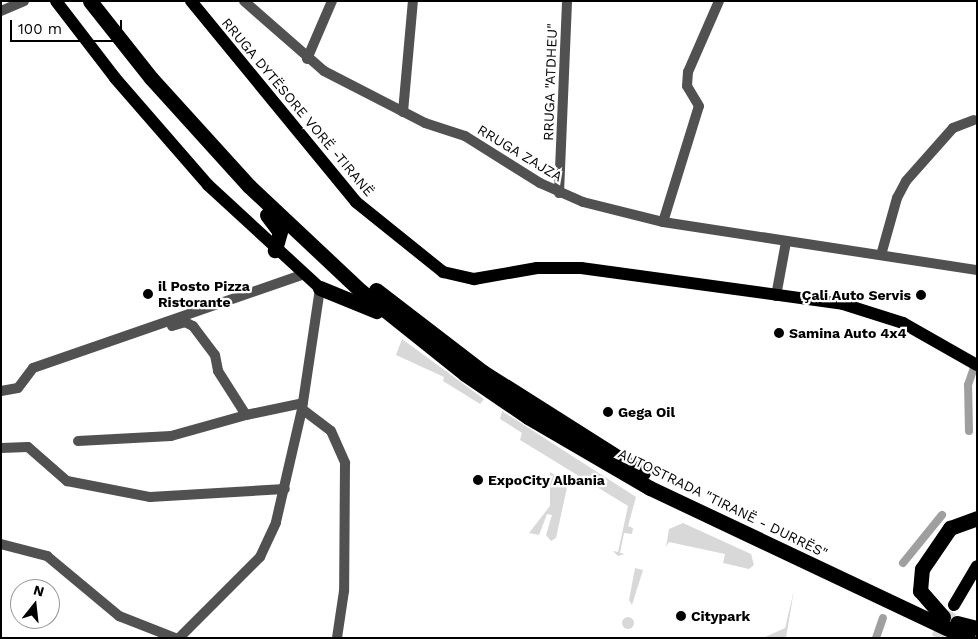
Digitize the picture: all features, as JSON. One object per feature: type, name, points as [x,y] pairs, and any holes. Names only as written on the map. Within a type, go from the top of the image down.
[{"type":"highway","name":"AUTOSTRADA \"TIRANË - DURRËS\"","points":[[90,1],[215,152],[304,240],[396,320],[508,404],[613,468],[968,638]]},
{"type":"highway","name":"AUTOSTRADA \"TIRANË - DURRËS\"","points":[[102,1],[159,73],[256,180],[336,257],[445,345],[549,416],[655,480],[951,626],[977,632]]},
{"type":"highway","points":[[215,152],[218,166],[277,226],[280,232],[275,250]]},
{"type":"highway","points":[[320,288],[396,320]]},
{"type":"highway","points":[[951,626],[920,591],[922,569],[950,528],[961,520],[977,518]]},
{"type":"highway","points":[[896,604],[951,626],[977,628]]},
{"type":"main road","points":[[56,1],[154,125],[275,250],[320,288]]},
{"type":"main road","name":"RRUGA DYTËSORE VORË -TIRANË","points":[[194,3],[356,202],[443,272],[474,279],[537,268],[581,268],[872,311],[977,365]]},
{"type":"main road","points":[[954,605],[977,566]]},
{"type":"street","points":[[1,11],[24,1]]},
{"type":"street","name":"RRUGA ZAJZA","points":[[244,1],[307,59],[403,112],[465,136],[559,193],[604,209],[663,222],[977,270]]},
{"type":"street","points":[[307,59],[332,1]]},
{"type":"street","points":[[403,112],[413,1]]},
{"type":"street","name":"RRUGA \"ATDHEU\"","points":[[559,193],[567,1]]},
{"type":"street","points":[[663,222],[699,106],[687,86],[688,72],[718,1]]},
{"type":"street","points":[[881,255],[897,198],[906,181],[953,128],[974,120]]},
{"type":"street","points":[[776,296],[786,242]]},
{"type":"street","points":[[1,391],[18,388],[33,368],[302,274]]},
{"type":"street","points":[[179,638],[260,557],[284,490],[302,406],[320,288]]},
{"type":"street","points":[[60,365],[190,323],[215,355],[220,376],[246,415]]},
{"type":"street","points":[[78,441],[171,436],[246,415],[302,406],[331,431],[345,462],[344,591],[337,638]]},
{"type":"street","points":[[1,448],[28,447],[67,481],[150,497],[284,490]]},
{"type":"street","points":[[1,544],[47,556],[118,616],[175,638]]},
{"type":"shaded area","points":[[402,339],[484,399],[480,404],[443,381],[444,377],[396,355]]},
{"type":"shaded area","points":[[502,411],[636,497],[628,526],[633,528],[632,534],[624,533],[620,553],[625,554],[618,556],[613,551],[618,552],[628,506],[520,440],[522,433],[500,419]]},
{"type":"shaded area","points":[[550,472],[568,483],[556,538],[551,541],[546,535],[552,515],[547,514],[539,535],[529,533],[550,506]]},
{"type":"shaded area","points":[[683,523],[751,554],[754,565],[749,569],[723,563],[725,554],[669,542],[666,547],[669,529]]},
{"type":"shaded area","points":[[635,568],[643,570],[632,605],[629,600]]},
{"type":"shaded area","points":[[794,590],[786,638],[763,638],[785,628]]},
{"type":"shaded area","points":[[628,617],[634,623],[628,629],[622,623]]},
{"type":"waterway","points":[[969,431],[968,385],[976,362]]},
{"type":"waterway","points":[[903,563],[942,515]]},
{"type":"waterway","points":[[876,638],[883,618]]},
{"type":"tunnel","points":[[937,638],[954,605]]},
{"type":"place","name":"il Posto Pizza Ristorante","points":[[148,294]]},
{"type":"place","name":"Çali Auto Servis","points":[[921,295]]},
{"type":"place","name":"Samina Auto 4x4","points":[[779,333]]},
{"type":"place","name":"Gega Oil","points":[[608,412]]},
{"type":"place","name":"ExpoCity Albania","points":[[478,480]]},
{"type":"place","name":"Citypark","points":[[681,616]]}]
